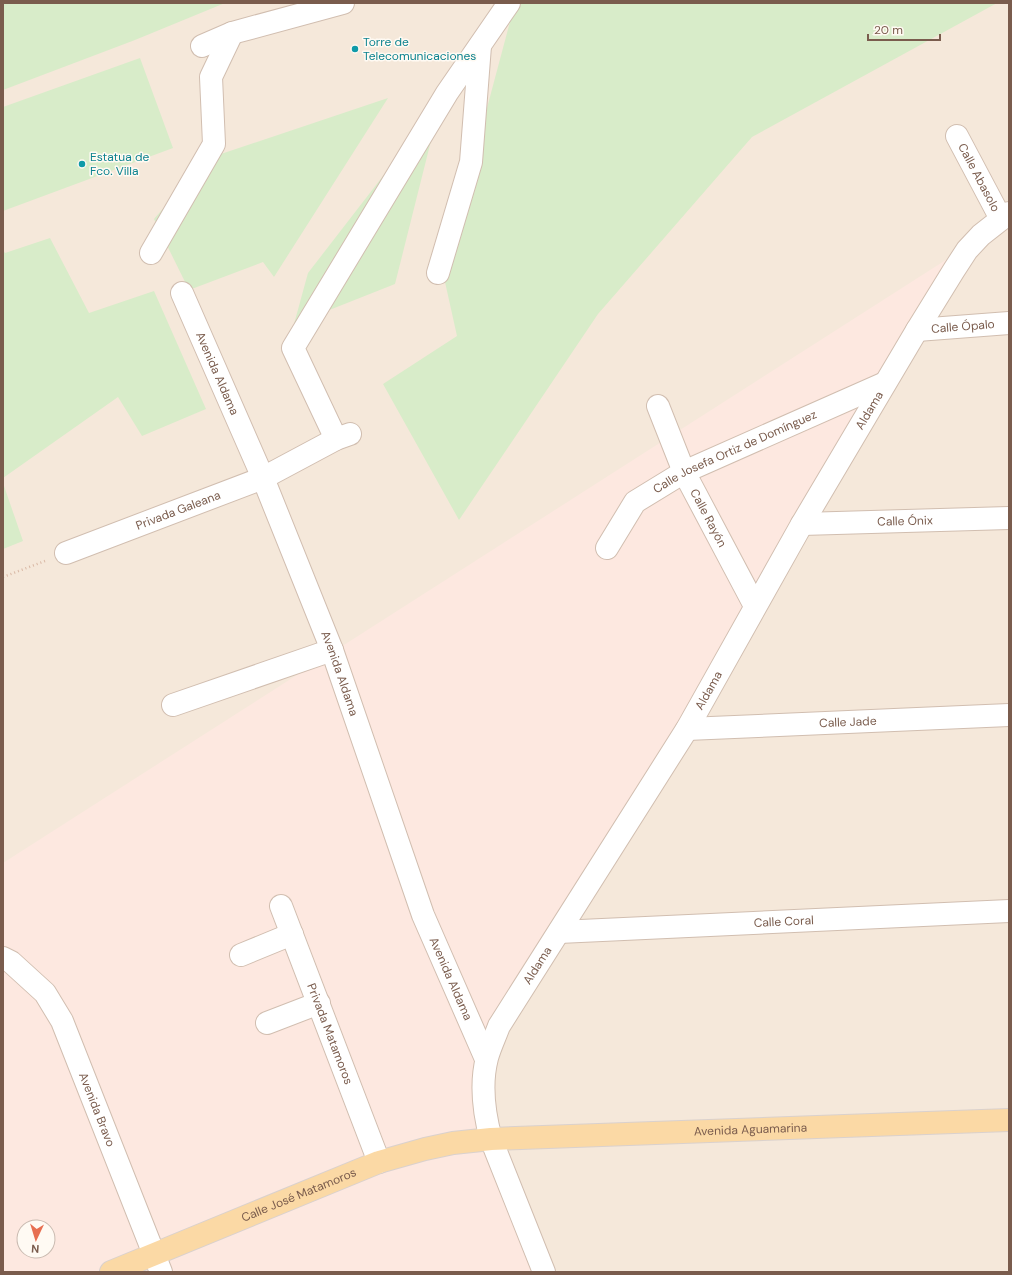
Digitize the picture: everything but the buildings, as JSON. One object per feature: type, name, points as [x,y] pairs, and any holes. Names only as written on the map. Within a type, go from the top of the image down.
[{"type":"main road","name":"Avenida Aguamarina","points":[[491,1139],[1009,1120]]},
{"type":"main road","name":"Calle José Matamoros","points":[[111,1272],[157,1264],[379,1162],[453,1143],[491,1139]]},
{"type":"street","points":[[202,46],[232,33],[343,3]]},
{"type":"street","points":[[438,273],[471,162],[480,45],[509,3]]},
{"type":"street","points":[[151,252],[214,144],[211,77],[232,33]]},
{"type":"street","name":"Privada Galeana","points":[[66,553],[263,478],[343,437],[294,348],[447,93],[480,45]]},
{"type":"street","name":"Calle Abasolo","points":[[957,136],[1005,216]]},
{"type":"street","name":"Aldama","points":[[491,1139],[485,1117],[483,1084],[486,1059],[498,1026],[687,729],[802,524],[885,383],[967,250],[981,235],[1005,216]]},
{"type":"street","name":"Avenida Aldama","points":[[182,293],[263,478],[332,650],[423,914],[486,1059]]},
{"type":"street","name":"Calle Ópalo","points":[[917,330],[1009,322]]},
{"type":"street","name":"Calle Josefa Ortiz de Domínguez","points":[[607,548],[635,502],[684,472],[885,383]]},
{"type":"street","name":"Calle Rayón","points":[[658,406],[684,472],[756,606]]},
{"type":"street","name":"Calle Ónix","points":[[802,524],[1009,518]]},
{"type":"street","points":[[173,705],[332,650]]},
{"type":"street","name":"Calle Jade","points":[[687,729],[1009,715]]},
{"type":"street","name":"Privada Matamoros","points":[[281,906],[379,1162]]},
{"type":"street","name":"Calle Coral","points":[[559,932],[1009,911]]},
{"type":"street","points":[[241,956],[292,934]]},
{"type":"street","name":"Avenida Bravo","points":[[7,960],[45,994],[62,1021],[157,1264]]},
{"type":"street","points":[[267,1023],[319,1003]]},
{"type":"street","points":[[491,1139],[544,1272]]},
{"type":"path","points":[[3,577],[66,553]]},
{"type":"shaded area","points":[[3,3],[1009,3],[1009,1272],[3,1272]]},
{"type":"shaded area","points":[[988,233],[499,1034],[485,1084],[497,1141],[548,1272],[3,1272],[3,863]]},
{"type":"green space","points":[[3,3],[225,3],[135,40],[3,90]]},
{"type":"green space","points":[[515,3],[997,3],[752,137],[598,314],[459,520],[383,384],[457,336],[443,273]]},
{"type":"green space","points":[[140,58],[173,148],[3,211],[3,107]]},
{"type":"green space","points":[[388,98],[274,277],[263,262],[189,290],[154,219],[206,159]]},
{"type":"green space","points":[[441,101],[395,284],[294,324],[308,273]]},
{"type":"green space","points":[[50,238],[89,313],[154,291],[206,409],[142,436],[118,397],[3,478],[3,250],[5,253]]},
{"type":"green space","points":[[3,483],[23,541],[3,549]]},
{"type":"place","name":"Torre de Telecomunicaciones","points":[[355,49]]},
{"type":"place","name":"Estatua de Fco. Villa","points":[[82,164]]}]
